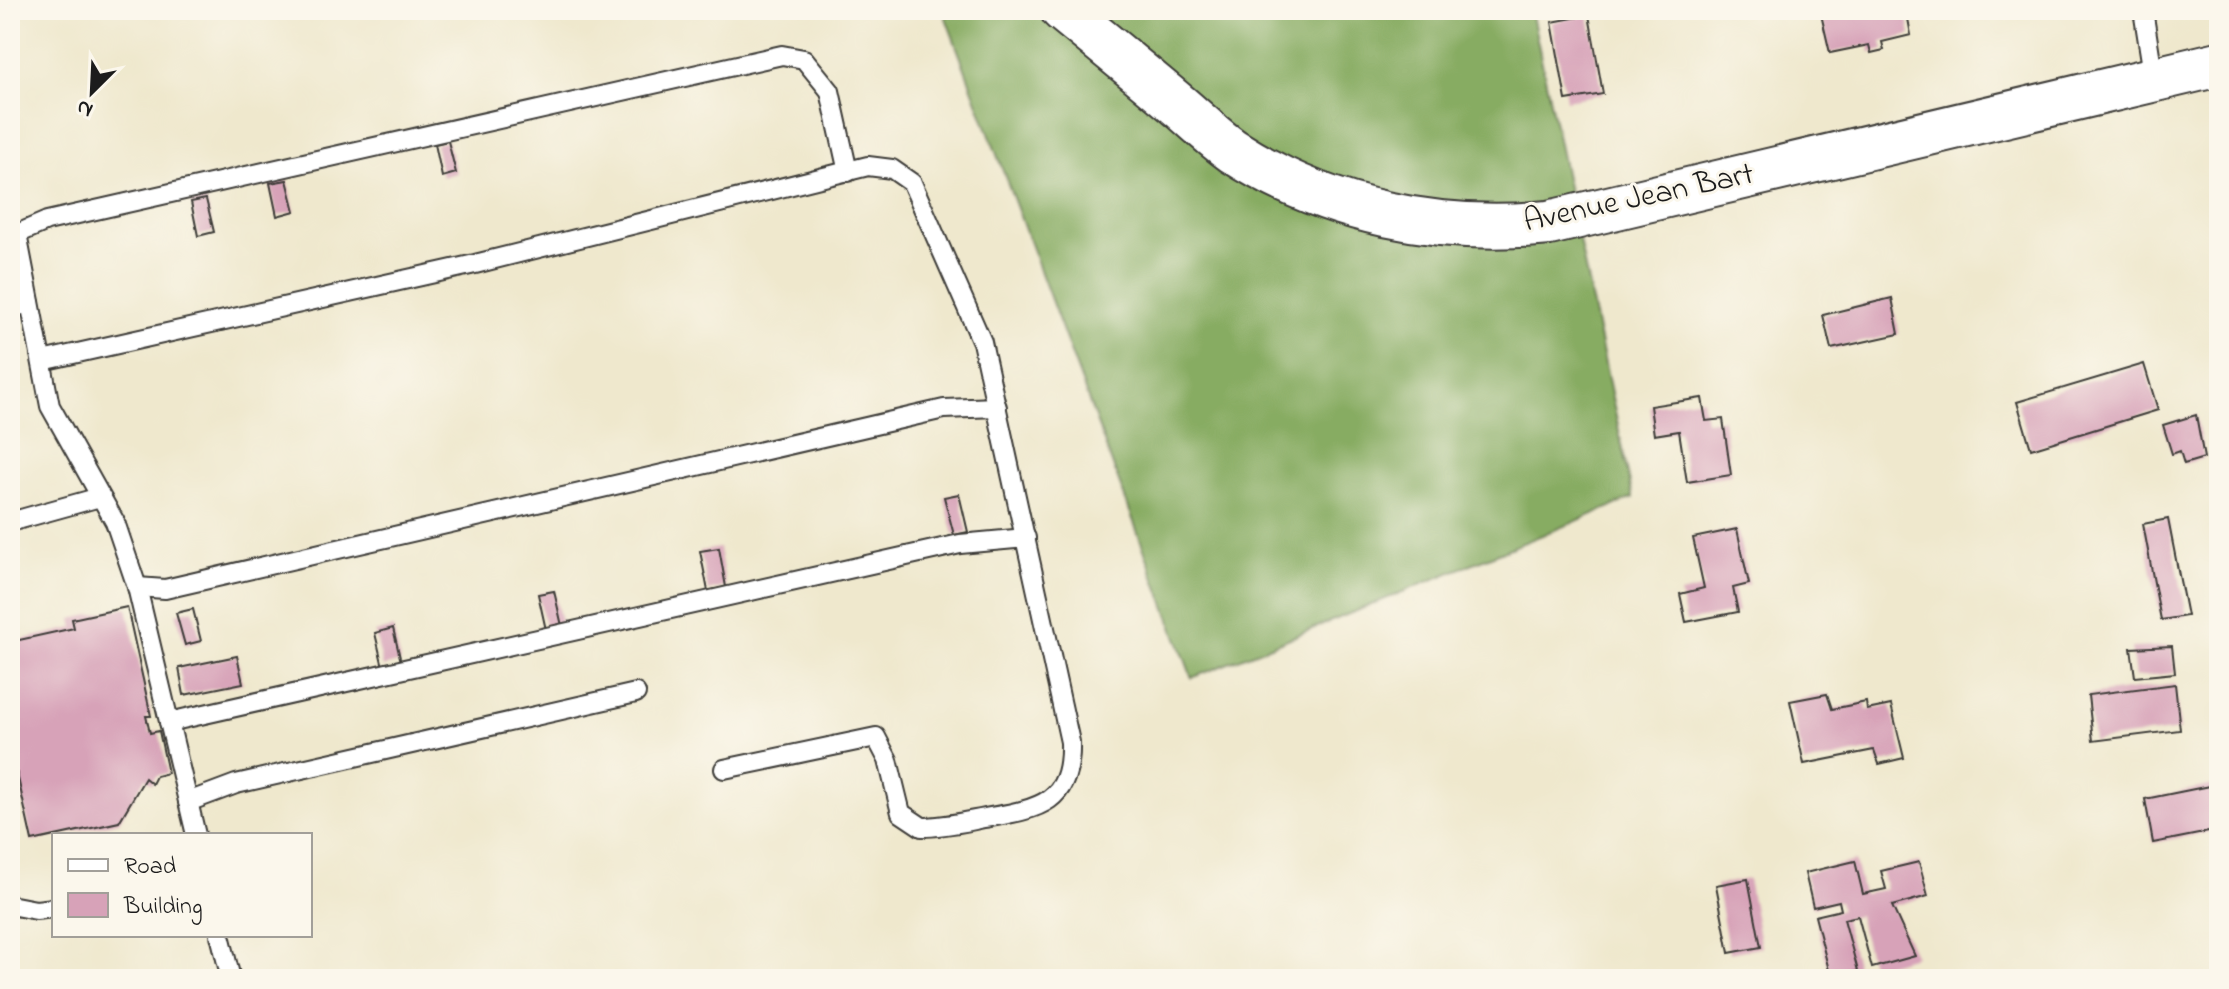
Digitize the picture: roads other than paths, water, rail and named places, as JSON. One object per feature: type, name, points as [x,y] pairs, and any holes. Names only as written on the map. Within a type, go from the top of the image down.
[{"type":"street","name":"Avenue Jean Bart","points":[[1063,10],[1232,150],[1277,175],[1328,198],[1396,218],[1496,228],[1549,223],[2219,64]]},
{"type":"lane","points":[[2143,10],[2154,80]]},
{"type":"lane","points":[[196,833],[137,587],[115,522],[50,406],[17,234],[47,221],[782,55],[804,59],[830,91],[848,172]]},
{"type":"lane","points":[[42,361],[490,260],[868,166],[892,169],[912,183],[982,342],[1070,742],[1068,778],[1048,802],[1031,810],[922,827],[901,813],[888,760],[876,737],[724,769]]},
{"type":"lane","points":[[10,308],[30,303]]},
{"type":"lane","points":[[137,587],[165,589],[944,409],[997,407]]},
{"type":"lane","points":[[10,522],[100,497]]},
{"type":"lane","points":[[169,722],[960,544],[1026,538]]},
{"type":"lane","points":[[188,802],[236,784],[636,693]]},
{"type":"lane","points":[[10,905],[36,910],[52,908]]},
{"type":"lane","points":[[220,937],[231,979]]}]
